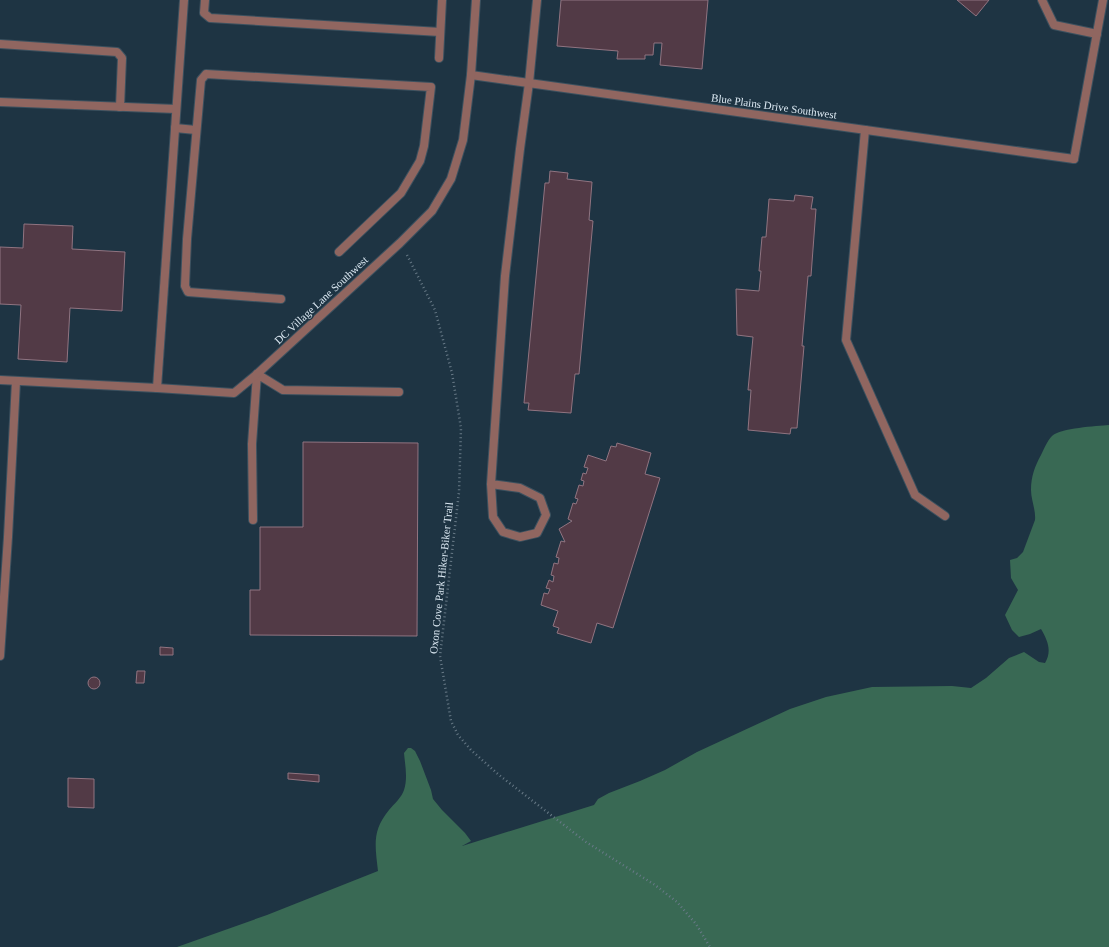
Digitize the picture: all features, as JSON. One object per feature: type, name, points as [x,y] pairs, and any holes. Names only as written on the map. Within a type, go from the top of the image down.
[{"type":"street","points":[[157,388],[184,0]]},
{"type":"street","points":[[204,0],[204,13],[210,18],[440,32]]},
{"type":"street","points":[[439,58],[442,0]]},
{"type":"street","name":"DC Village Lane Southwest","points":[[0,380],[234,393],[257,374],[400,243],[432,211],[451,179],[463,140],[471,75],[476,0]]},
{"type":"street","points":[[491,484],[520,488],[540,498],[546,515],[537,533],[520,537],[504,532],[493,518],[491,484],[505,276],[529,83],[537,0]]},
{"type":"street","points":[[1042,0],[1054,25],[1097,34],[1104,0]]},
{"type":"street","name":"Blue Plains Drive Southwest","points":[[471,75],[1074,159],[1097,34]]},
{"type":"street","points":[[0,44],[117,52],[122,58],[120,107]]},
{"type":"street","points":[[281,299],[188,292],[185,286],[196,130],[201,80],[206,74],[431,86],[424,146],[420,161],[401,193],[339,252]]},
{"type":"street","points":[[0,102],[176,109]]},
{"type":"street","points":[[175,128],[196,130]]},
{"type":"street","points":[[865,130],[846,340],[916,495],[945,516]]},
{"type":"street","points":[[253,520],[252,444],[257,374],[283,390],[399,392]]},
{"type":"street","points":[[0,656],[16,381]]},
{"type":"path","name":"Oxon Cove Park Hiker-Biker Trail","points":[[400,243],[435,310],[452,373],[461,428],[459,492],[440,656],[451,721],[458,735],[471,750],[499,775],[586,842],[656,885],[677,902],[696,924],[710,947]]},
{"type":"green space","points":[[1109,425],[1109,947],[177,947],[267,915],[378,871],[376,853],[377,832],[389,810],[403,793],[406,776],[404,753],[408,748],[415,751],[420,761],[433,799],[471,841],[462,846],[594,805],[598,799],[609,793],[665,770],[697,752],[790,709],[826,697],[872,687],[952,686],[971,688],[986,678],[1009,658],[1024,652],[1039,662],[1045,663],[1049,650],[1046,638],[1041,629],[1019,637],[1012,630],[1005,615],[1018,590],[1011,578],[1010,560],[1017,558],[1023,552],[1035,520],[1031,485],[1035,467],[1047,443],[1056,433],[1071,429]]},
{"type":"building","points":[[561,0],[708,0],[702,69],[660,65],[662,43],[654,43],[653,55],[645,55],[645,59],[617,59],[618,51],[557,46]]},
{"type":"building","points":[[957,0],[989,0],[976,16]]},
{"type":"building","points":[[550,171],[568,173],[567,179],[592,182],[589,220],[593,221],[579,374],[575,374],[571,413],[528,410],[529,403],[524,403],[545,183],[549,183]]},
{"type":"building","points":[[795,195],[813,197],[811,209],[816,209],[811,276],[808,276],[797,428],[791,428],[790,434],[748,430],[751,390],[748,390],[753,337],[737,335],[736,289],[759,291],[762,237],[766,237],[769,199],[794,201]]},
{"type":"building","points":[[24,224],[73,226],[72,249],[125,252],[122,311],[70,308],[67,362],[18,359],[21,305],[0,304],[0,247],[23,248]]},
{"type":"building","points":[[303,442],[418,443],[417,636],[250,635],[250,590],[260,590],[260,527],[303,527]]},
{"type":"building","points":[[617,443],[651,453],[645,474],[660,478],[613,628],[597,623],[591,643],[557,633],[559,628],[553,626],[558,611],[541,605],[544,593],[548,594],[550,589],[546,588],[549,580],[553,582],[554,576],[551,575],[554,563],[558,564],[559,558],[556,557],[561,541],[565,542],[559,529],[572,521],[568,519],[573,503],[576,504],[578,499],[575,498],[579,485],[583,486],[584,481],[581,480],[583,473],[586,474],[588,468],[584,467],[588,455],[606,461],[611,446],[616,447]]},
{"type":"building","points":[[160,647],[173,648],[173,655],[160,655]]},
{"type":"building","points":[[137,671],[145,671],[144,683],[136,683]]},
{"type":"building","points":[[94,677],[98,679],[100,683],[98,687],[94,689],[90,687],[88,683],[90,679]]},
{"type":"building","points":[[288,773],[319,775],[319,782],[288,779]]},
{"type":"building","points":[[68,778],[94,779],[94,808],[68,807]]}]
